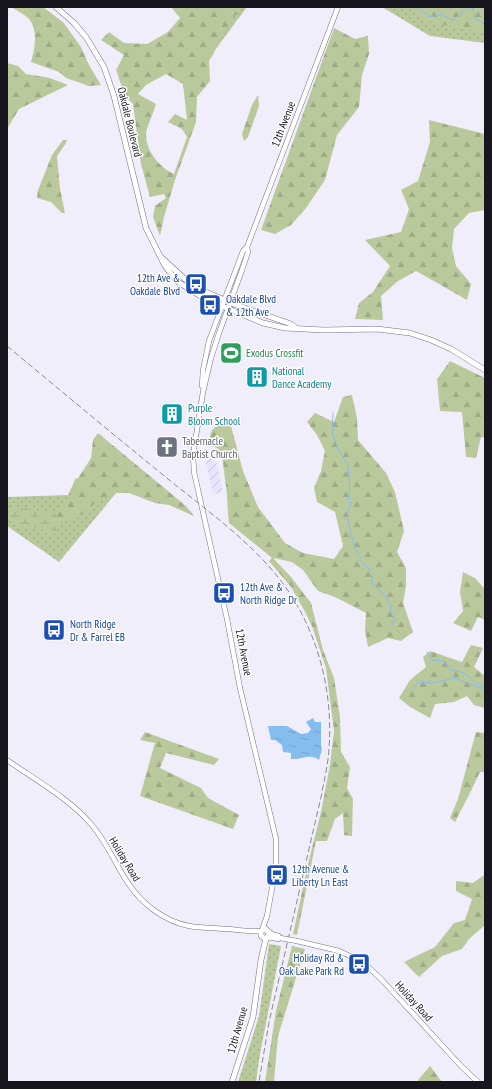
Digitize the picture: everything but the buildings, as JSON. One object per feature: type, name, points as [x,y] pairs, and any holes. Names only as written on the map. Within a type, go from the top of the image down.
[{"type":"main road","name":"Oakdale Boulevard","points":[[56,7],[74,23],[86,37],[106,73],[114,96],[144,223],[150,240],[165,266],[178,282],[194,293],[228,309],[275,326],[324,330],[377,329],[410,333],[451,349],[485,370]]},
{"type":"main road","name":"Oakdale Boulevard","points":[[159,255],[194,286],[224,300],[291,324],[296,328]]},
{"type":"main road","name":"12th Avenue","points":[[232,1082],[253,1017],[264,934]]},
{"type":"street","name":"12th Avenue","points":[[264,934],[276,858],[274,831],[240,688],[226,613],[193,463],[194,446],[207,349],[224,300],[243,251],[247,247],[338,7]]},
{"type":"street","name":"12th Avenue","points":[[202,392],[214,346],[248,252],[247,247]]},
{"type":"street","name":"Holiday Road","points":[[7,760],[86,818],[104,840],[131,888],[141,899],[159,914],[170,920],[188,925],[279,936],[280,938],[339,951],[363,962],[382,979],[478,1082]]},
{"type":"shaded area","points":[[215,456],[223,492],[213,494],[205,458]]},
{"type":"green space","points":[[11,7],[43,7],[63,22],[81,47],[89,65],[101,85],[89,86],[66,78],[59,72],[31,62],[35,45],[35,33],[33,27],[27,17]]},
{"type":"green space","points":[[171,7],[241,7],[209,61],[210,81],[197,97],[196,122],[175,180],[160,236],[153,217],[155,206],[166,198],[164,194],[150,197],[141,164],[133,104],[125,96],[116,70],[124,55],[101,40],[109,32],[124,43],[147,44],[168,32],[180,18]],"holes":[[[166,74],[183,84],[187,120],[175,114],[168,122],[182,129],[187,137],[174,174],[168,171],[154,158],[148,146],[146,134],[156,104],[138,94],[146,85]]]},
{"type":"green space","points":[[230,7],[247,7],[215,50]]},
{"type":"green space","points":[[382,7],[485,7],[485,43],[430,36]]},
{"type":"green space","points":[[406,7],[485,7],[485,33],[430,22]]},
{"type":"green space","points":[[334,28],[355,39],[368,36],[369,54],[362,75],[359,107],[337,135],[325,180],[306,208],[291,225],[275,234],[261,230]]},
{"type":"green space","points":[[7,63],[18,66],[26,74],[50,78],[68,85],[19,109],[7,129]]},
{"type":"green space","points":[[258,95],[259,106],[248,137],[244,141],[242,134],[252,105]]},
{"type":"green space","points":[[429,120],[485,134],[485,210],[469,213],[454,229],[452,248],[456,266],[471,284],[467,300],[416,271],[398,281],[381,296],[383,320],[355,319],[359,303],[373,292],[390,266],[365,240],[401,232],[409,209],[401,190],[418,181],[430,142]]},
{"type":"green space","points":[[63,140],[67,140],[57,156],[60,189],[65,213],[62,213],[51,202],[37,198],[38,190],[52,155]]},
{"type":"green space","points":[[450,361],[485,378],[485,438],[481,437],[476,458],[466,457],[462,412],[440,411],[437,379]]},
{"type":"green space","points":[[352,395],[357,418],[358,440],[386,473],[395,492],[404,531],[397,552],[406,568],[406,586],[403,603],[413,632],[401,641],[388,638],[368,647],[365,631],[366,613],[335,597],[318,591],[303,570],[292,562],[273,558],[291,577],[311,603],[323,650],[334,678],[340,717],[341,752],[350,767],[347,788],[353,799],[352,836],[344,835],[343,813],[335,819],[327,841],[316,841],[297,935],[293,934],[321,812],[330,765],[334,731],[326,668],[312,626],[291,587],[269,561],[272,558],[229,523],[222,456],[209,439],[212,430],[219,424],[231,426],[243,471],[258,507],[285,543],[303,553],[334,559],[343,546],[335,512],[317,502],[314,488],[321,471],[325,451],[317,435],[307,422],[315,413],[334,422],[343,397]]},
{"type":"green space","points":[[98,433],[186,506],[194,516],[169,505],[155,503],[129,493],[116,493],[99,500],[78,517],[62,523],[54,512],[71,497],[77,480],[91,458],[93,440]]},
{"type":"green space","points":[[76,478],[117,492],[59,562],[7,526],[7,497],[68,495]]},
{"type":"green space","points":[[12,508],[54,512],[62,523],[53,535],[49,537],[39,528],[27,529],[9,519],[8,512]]},
{"type":"green space","points":[[463,572],[475,578],[485,589],[485,620],[478,617],[471,631],[453,623],[463,611],[460,592]]},
{"type":"green space","points":[[471,645],[483,648],[474,667],[485,676],[485,708],[474,705],[467,696],[454,702],[435,704],[430,718],[410,707],[399,698],[410,680],[426,667],[423,657],[430,651],[462,662]]},
{"type":"green space","points":[[145,732],[219,759],[214,765],[166,753],[160,768],[201,788],[208,798],[239,815],[233,829],[140,796],[155,743],[140,740]]},
{"type":"green space","points":[[476,732],[485,733],[485,772],[480,772],[455,822],[450,818],[458,799]]},
{"type":"green space","points":[[485,867],[485,925],[469,939],[462,949],[442,956],[419,977],[404,962],[435,947],[454,923],[465,920],[472,899],[456,891],[456,881],[473,883],[484,875]]},
{"type":"green space","points":[[269,944],[281,946],[256,1082],[238,1082],[259,1016]]},
{"type":"green space","points":[[292,946],[305,949],[278,1036],[274,1082],[265,1082],[276,1011]]},
{"type":"green space","points":[[430,1066],[442,1082],[418,1082],[418,1080]]},
{"type":"water","points":[[313,718],[315,722],[321,722],[322,749],[319,760],[313,757],[291,759],[291,753],[283,752],[282,745],[275,740],[271,740],[268,726],[287,726],[301,734],[308,733],[311,729],[306,722]]},
{"type":"waterway","points":[[416,7],[430,17],[442,14],[452,20],[470,7],[473,9],[474,18],[485,24]]},
{"type":"waterway","points":[[333,413],[332,434],[348,466],[350,488],[348,500],[351,503],[347,516],[354,546],[363,563],[372,572],[372,584],[386,596],[391,607],[390,611],[395,619],[392,625],[404,637]]},
{"type":"waterway","points":[[427,652],[432,660],[444,661],[450,670],[463,673],[481,687]]},
{"type":"waterway","points":[[414,689],[418,682],[432,683],[455,678],[480,688],[485,688]]},
{"type":"railway","points":[[7,346],[217,518],[253,550],[281,581],[295,602],[307,625],[316,648],[328,698],[330,723],[328,761],[269,1022],[259,1082]]},
{"type":"place","name":"12th Ave & Oakdale Blvd","points":[[196,284]]},
{"type":"place","name":"Oakdale Blvd & 12th Ave","points":[[210,305]]},
{"type":"place","name":"Exodus Crossfit","points":[[231,353]]},
{"type":"place","name":"National Dance Academy","points":[[257,377]]},
{"type":"place","name":"Purple Bloom School","points":[[172,414]]},
{"type":"place","name":"Tabernacle Baptist Church","points":[[167,447]]},
{"type":"place","name":"12th Ave & North Ridge Dr","points":[[224,593]]},
{"type":"place","name":"North Ridge Dr & Farrel EB","points":[[54,630]]},
{"type":"place","name":"12th Avenue & Liberty Ln East","points":[[277,875]]},
{"type":"place","name":"Holiday Rd & Oak Lake Park Rd","points":[[359,964]]}]
